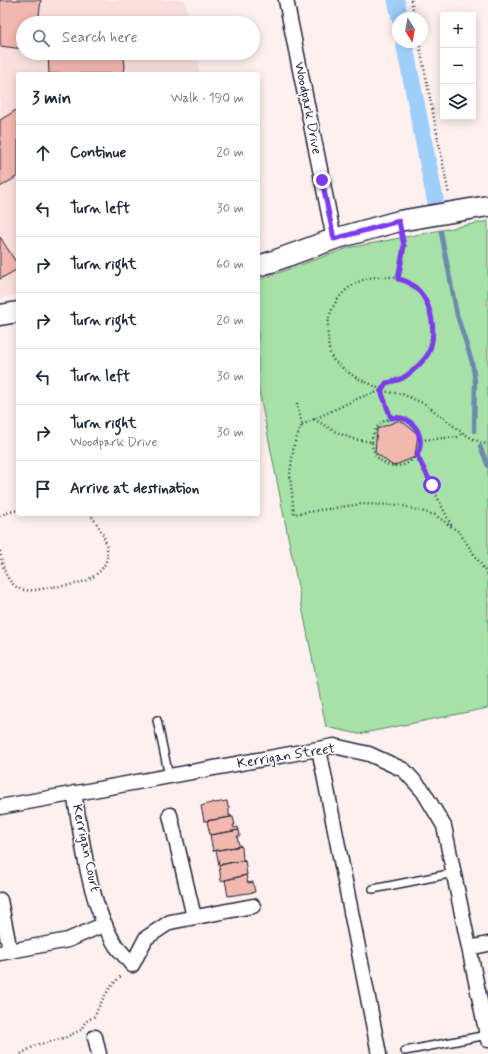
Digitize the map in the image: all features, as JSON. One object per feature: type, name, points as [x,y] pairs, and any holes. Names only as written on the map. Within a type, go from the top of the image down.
[{"type":"main road","points":[[260,265],[334,239],[399,221],[488,206]]},
{"type":"main road","points":[[0,315],[16,312]]},
{"type":"street","name":"Woodpark Drive","points":[[286,0],[334,239]]},
{"type":"street","name":"Kerrigan Street","points":[[0,807],[334,746],[369,754],[404,770],[423,791],[444,826],[487,1038]]},
{"type":"street","points":[[319,749],[379,1054]]},
{"type":"street","name":"Kerrigan Court","points":[[74,793],[89,879],[105,924],[117,946],[132,965]]},
{"type":"street","points":[[170,815],[194,917]]},
{"type":"street","points":[[0,900],[5,952],[68,940],[105,924]]},
{"type":"street","points":[[132,965],[146,938],[170,922],[253,906]]},
{"type":"street","points":[[469,948],[488,944]]},
{"type":"street","points":[[95,1037],[98,1054]]},
{"type":"lane","points":[[156,720],[169,776]]},
{"type":"lane","points":[[373,889],[454,873]]},
{"type":"lane","points":[[405,1051],[487,1038]]},
{"type":"path","points":[[411,0],[414,12]]},
{"type":"path","points":[[420,48],[452,212]]},
{"type":"path","points":[[398,279],[404,246],[399,221]]},
{"type":"path","points":[[381,391],[386,383],[402,378],[416,369],[428,354],[432,339],[432,326],[431,313],[420,292],[410,284],[398,279],[377,277],[361,280],[352,284],[339,296],[330,311],[328,337],[333,358],[352,375],[373,385],[381,391],[391,418]]},
{"type":"path","points":[[302,425],[361,397],[381,391],[402,394],[425,404],[463,434],[488,445]]},
{"type":"path","points":[[297,404],[302,425],[294,444],[290,474],[294,514],[361,504],[400,505],[435,515],[460,532],[488,575]]},
{"type":"path","points":[[391,418],[402,418],[410,421],[416,427],[420,434],[421,440],[420,450],[417,455],[409,463],[402,466],[386,464],[380,460],[375,454],[372,442],[374,431],[379,424],[391,418]]},
{"type":"path","points":[[314,419],[334,431],[353,439],[372,442]]},
{"type":"path","points":[[421,440],[456,437],[463,434]]},
{"type":"path","points":[[417,455],[452,527]]},
{"type":"path","points":[[0,516],[16,510]]},
{"type":"path","points":[[0,551],[1,563],[9,581],[19,589],[28,591],[64,586],[86,580],[99,571],[104,565],[108,554],[104,535],[92,516]]},
{"type":"path","points":[[21,1054],[36,1045],[64,1038],[81,1030],[86,1022],[95,1016],[99,1004],[110,985],[132,965]]},
{"type":"shaded area","points":[[0,0],[185,0],[188,16],[16,16],[16,60],[197,60],[200,72],[16,72],[16,294],[0,298]]},
{"type":"green space","points":[[488,221],[488,708],[359,734],[326,727],[260,396],[260,279],[348,248]]},
{"type":"building","points":[[0,0],[41,0],[39,16],[16,16],[16,48],[0,46]]},
{"type":"building","points":[[48,60],[124,60],[125,66],[124,72],[49,72]]},
{"type":"building","points":[[16,110],[16,177],[0,187],[0,120]]},
{"type":"building","points":[[0,237],[16,262],[16,270],[0,279]]},
{"type":"building","points":[[400,420],[418,434],[415,457],[393,466],[375,452],[377,429]]},
{"type":"building","points":[[227,801],[229,816],[231,815],[231,817],[204,821],[201,806],[214,802]]},
{"type":"building","points":[[233,817],[235,825],[233,825],[234,828],[238,827],[239,830],[210,835],[207,821]]},
{"type":"building","points":[[239,830],[240,836],[237,836],[239,845],[241,846],[213,851],[210,835]]},
{"type":"building","points":[[241,846],[243,860],[245,860],[219,865],[216,850]]},
{"type":"building","points":[[245,860],[247,875],[221,881],[219,865]]},
{"type":"building","points":[[246,875],[248,883],[253,882],[255,892],[228,896],[225,880]]},
{"type":"waterway","points":[[396,0],[399,12]]},
{"type":"waterway","points":[[405,48],[435,199]]},
{"type":"waterway","points":[[441,232],[457,315],[472,362],[475,381],[474,431]]},
{"type":"waterway","points":[[480,446],[488,466]]},
{"type":"route","points":[[322,180],[334,239],[399,221],[404,246],[398,279],[410,284],[420,292],[427,303],[431,313],[432,339],[428,354],[416,369],[402,378],[386,383],[381,391],[391,418],[402,418],[410,421],[420,434],[420,450],[417,455],[432,485]]}]
